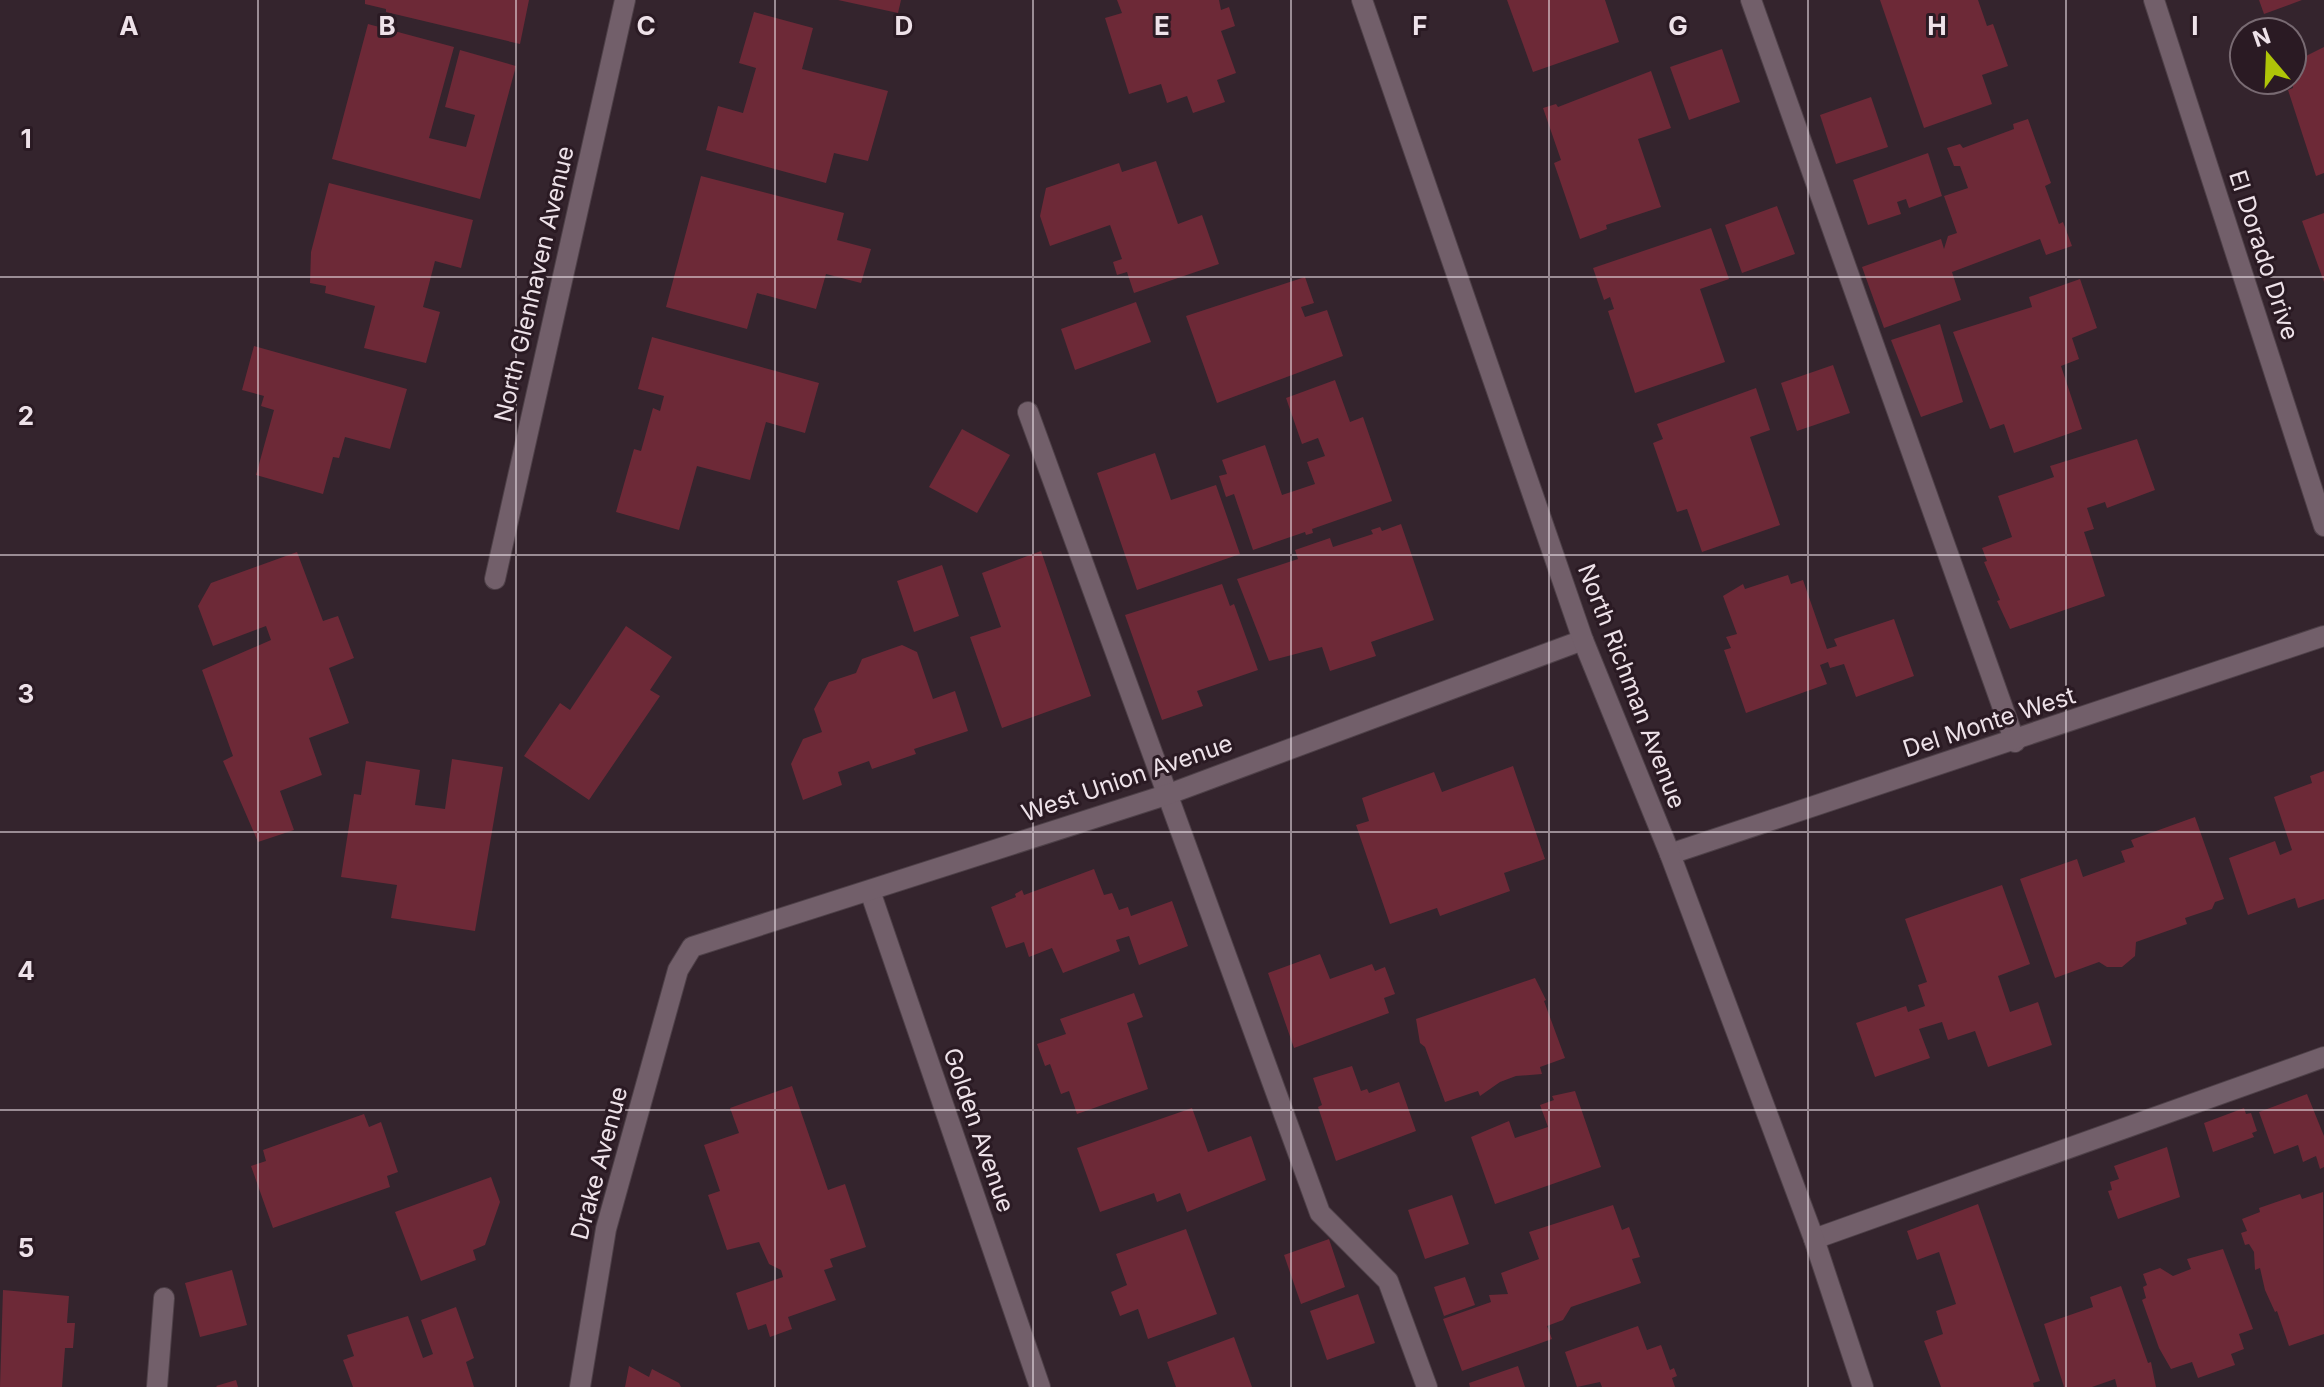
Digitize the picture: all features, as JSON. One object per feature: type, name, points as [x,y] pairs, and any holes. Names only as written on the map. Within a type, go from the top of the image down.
[{"type":"street","name":"North Glenhaven Avenue","points":[[495,579],[625,0]]},
{"type":"street","name":"North Richman Avenue","points":[[1362,0],[1583,640],[1670,854],[1814,1239],[1863,1387]]},
{"type":"street","points":[[1751,0],[2015,742]]},
{"type":"street","name":"El Dorado Drive","points":[[2154,0],[2324,526]]},
{"type":"street","points":[[1028,412],[1320,1213],[1388,1281],[1427,1387]]},
{"type":"street","name":"Del Monte West","points":[[1670,854],[2015,742],[2324,636]]},
{"type":"street","name":"West Union Avenue","points":[[685,955],[702,943],[1169,794],[1583,640]]},
{"type":"street","name":"Golden Avenue","points":[[870,891],[1040,1387]]},
{"type":"street","name":"Drake Avenue","points":[[580,1387],[606,1229],[685,955]]},
{"type":"street","points":[[1814,1239],[2324,1057]]},
{"type":"street","points":[[157,1387],[164,1298]]},
{"type":"building","points":[[365,0],[529,0],[520,44],[386,12],[386,9],[365,4]]},
{"type":"building","points":[[838,0],[901,0],[898,13]]},
{"type":"building","points":[[1117,0],[1219,0],[1221,10],[1229,7],[1235,26],[1221,31],[1236,73],[1217,80],[1225,102],[1193,113],[1187,96],[1167,103],[1161,84],[1129,94],[1105,18],[1122,13]]},
{"type":"building","points":[[1507,0],[1605,0],[1619,42],[1533,72]]},
{"type":"building","points":[[1880,0],[1978,0],[1987,26],[1993,24],[2008,66],[1982,75],[1992,104],[1924,128]]},
{"type":"building","points":[[2259,0],[2302,0],[2264,14]]},
{"type":"building","points":[[754,12],[813,28],[802,69],[888,91],[868,161],[834,153],[826,183],[706,150],[718,106],[743,113],[756,68],[739,63]]},
{"type":"building","points":[[368,24],[454,47],[429,138],[466,147],[475,115],[445,107],[460,50],[516,66],[480,199],[332,159]]},
{"type":"building","points":[[2324,47],[2324,173],[2316,176],[2290,96],[2308,96],[2308,55]]},
{"type":"building","points":[[1722,49],[1740,102],[1689,120],[1670,67]]},
{"type":"building","points":[[1651,71],[1671,128],[1638,139],[1661,207],[1606,225],[1607,229],[1580,239],[1554,163],[1561,160],[1543,108],[1556,104],[1558,107]]},
{"type":"building","points":[[1871,97],[1888,147],[1836,164],[1820,115]]},
{"type":"building","points":[[2028,119],[2051,183],[2045,186],[2059,224],[2063,222],[2072,246],[2046,255],[2040,239],[1952,272],[1961,300],[1884,328],[1862,267],[1941,239],[1944,249],[1948,236],[1957,233],[1944,196],[1968,188],[1960,166],[1954,166],[1947,148],[1960,144],[1963,148],[2014,129],[2013,124]]},
{"type":"building","points":[[1928,153],[1942,196],[1909,208],[1906,199],[1897,202],[1901,214],[1868,225],[1853,180]]},
{"type":"building","points":[[1156,161],[1178,224],[1202,215],[1219,264],[1134,293],[1127,272],[1117,275],[1113,262],[1122,259],[1110,225],[1050,246],[1040,216],[1046,188],[1119,163],[1122,172]]},
{"type":"building","points":[[701,176],[844,213],[837,240],[871,249],[861,283],[826,274],[816,309],[757,293],[747,329],[666,307]]},
{"type":"building","points":[[329,183],[473,220],[461,268],[435,261],[423,307],[440,312],[426,363],[364,348],[375,306],[325,293],[326,286],[310,283],[311,252]]},
{"type":"building","points":[[1777,206],[1795,254],[1742,273],[1725,225]]},
{"type":"building","points":[[2324,213],[2324,282],[2302,221]]},
{"type":"building","points":[[1711,228],[1729,279],[1700,289],[1725,362],[1635,393],[1608,311],[1614,309],[1610,297],[1604,300],[1593,268]]},
{"type":"building","points":[[1305,277],[1314,303],[1301,307],[1305,317],[1327,310],[1343,356],[1217,403],[1186,316]]},
{"type":"building","points":[[2080,279],[2097,328],[2072,338],[2079,359],[2061,366],[2082,429],[2014,453],[2004,424],[1990,429],[1953,332],[2032,307],[2029,297]]},
{"type":"building","points":[[1136,302],[1151,342],[1075,370],[1061,329]]},
{"type":"building","points":[[1940,324],[1963,402],[1921,417],[1891,340]]},
{"type":"building","points":[[652,337],[819,383],[805,433],[766,422],[750,480],[697,466],[679,530],[616,512],[634,449],[641,451],[653,408],[660,411],[664,396],[638,389]]},
{"type":"building","points":[[254,346],[407,389],[390,449],[345,437],[339,458],[333,457],[323,494],[256,475],[274,410],[261,406],[264,396],[242,390]]},
{"type":"building","points":[[1833,365],[1850,413],[1797,431],[1781,383]]},
{"type":"building","points":[[1335,380],[1350,422],[1363,417],[1392,501],[1312,529],[1313,533],[1306,535],[1305,532],[1253,550],[1234,494],[1226,497],[1219,476],[1227,474],[1222,460],[1265,445],[1282,495],[1315,484],[1307,462],[1325,456],[1318,438],[1302,444],[1286,398]]},
{"type":"building","points":[[1756,388],[1770,430],[1750,437],[1780,525],[1702,552],[1687,509],[1677,512],[1653,443],[1663,439],[1657,424]]},
{"type":"building","points":[[962,429],[1010,455],[977,513],[929,487]]},
{"type":"building","points":[[2137,439],[2155,490],[2107,508],[2105,502],[2087,508],[2094,529],[2084,532],[2105,596],[2010,629],[1997,601],[2000,600],[1984,562],[1987,561],[1982,548],[2012,537],[1998,496],[2054,477],[2050,466]]},
{"type":"building","points":[[1155,453],[1171,500],[1216,485],[1240,554],[1137,590],[1097,473]]},
{"type":"building","points":[[1401,524],[1434,620],[1371,642],[1376,656],[1330,671],[1322,647],[1269,661],[1237,579],[1298,559],[1295,550],[1330,538],[1333,547],[1373,534],[1371,530],[1380,527],[1382,531]]},
{"type":"building","points":[[1041,551],[1091,696],[1002,728],[970,637],[1001,627],[982,573]]},
{"type":"building","points":[[297,552],[323,621],[338,616],[354,658],[329,668],[349,723],[309,738],[322,775],[280,791],[294,830],[258,842],[223,761],[233,756],[202,670],[271,640],[266,626],[213,646],[198,606],[211,583]]},
{"type":"building","points":[[942,565],[959,616],[914,632],[897,581]]},
{"type":"building","points":[[1788,575],[1791,584],[1803,580],[1827,649],[1837,646],[1834,639],[1894,619],[1914,676],[1856,697],[1844,664],[1830,668],[1828,662],[1820,665],[1827,684],[1746,713],[1724,650],[1731,648],[1726,637],[1737,634],[1723,596],[1743,584],[1745,589]]},
{"type":"building","points":[[1222,584],[1230,606],[1234,604],[1258,670],[1197,691],[1203,706],[1162,720],[1125,615]]},
{"type":"building","points":[[626,626],[672,657],[650,690],[660,696],[589,800],[524,756],[560,703],[570,710]]},
{"type":"building","points":[[902,645],[917,652],[933,699],[955,691],[968,731],[914,749],[916,754],[872,769],[869,761],[838,772],[842,785],[803,800],[791,764],[803,739],[822,732],[814,709],[829,682],[856,673],[862,659]]},
{"type":"building","points":[[452,759],[503,767],[475,931],[391,918],[397,885],[341,877],[354,794],[361,795],[366,761],[420,770],[415,805],[445,809]]},
{"type":"building","points":[[1513,766],[1545,859],[1504,873],[1510,891],[1440,916],[1437,908],[1390,924],[1356,825],[1369,821],[1362,798],[1434,772],[1442,792]]},
{"type":"building","points":[[2324,771],[2324,899],[2298,908],[2295,898],[2248,915],[2229,858],[2275,841],[2280,855],[2292,850],[2274,797],[2312,783],[2310,776]]},
{"type":"building","points":[[2195,817],[2224,899],[2215,902],[2212,909],[2185,918],[2187,924],[2136,942],[2135,956],[2122,967],[2107,967],[2099,962],[2055,978],[2020,879],[2077,859],[2083,877],[2125,862],[2121,851],[2134,847],[2131,840]]},
{"type":"building","points":[[1094,869],[1104,895],[1112,893],[1119,910],[1128,907],[1131,916],[1172,901],[1188,946],[1139,965],[1129,936],[1116,940],[1120,951],[1063,973],[1052,948],[1029,957],[1024,942],[1006,948],[991,907],[1016,897],[1015,894],[1022,890],[1024,895]]},
{"type":"building","points":[[2002,885],[2030,964],[1998,976],[2010,1012],[2038,1002],[2052,1045],[1988,1067],[1975,1031],[1948,1040],[1942,1022],[1919,1029],[1930,1058],[1875,1077],[1856,1023],[1906,1006],[1908,1012],[1925,1006],[1918,985],[1927,982],[1905,919]]},
{"type":"building","points":[[1320,954],[1330,979],[1372,964],[1375,971],[1385,967],[1395,994],[1384,998],[1389,1013],[1294,1048],[1268,973]]},
{"type":"building","points":[[1535,978],[1546,1000],[1565,1058],[1540,1067],[1542,1074],[1516,1076],[1500,1082],[1480,1096],[1478,1091],[1445,1102],[1425,1047],[1420,1043],[1416,1019]]},
{"type":"building","points":[[1134,993],[1143,1017],[1127,1023],[1148,1089],[1077,1114],[1069,1091],[1061,1094],[1050,1064],[1045,1066],[1037,1044],[1066,1034],[1060,1019]]},
{"type":"building","points":[[1352,1066],[1361,1091],[1367,1089],[1369,1093],[1399,1082],[1416,1131],[1336,1161],[1318,1107],[1322,1105],[1313,1078]]},
{"type":"building","points":[[792,1086],[828,1190],[845,1184],[866,1247],[830,1259],[833,1267],[824,1270],[836,1300],[788,1317],[792,1329],[770,1337],[766,1324],[748,1330],[736,1293],[783,1277],[781,1270],[769,1264],[759,1242],[727,1250],[708,1195],[720,1191],[704,1145],[739,1133],[730,1108]]},
{"type":"building","points":[[1575,1091],[1601,1167],[1495,1204],[1471,1137],[1509,1121],[1515,1138],[1548,1127],[1540,1105],[1554,1100],[1552,1096]]},
{"type":"building","points":[[2307,1094],[2324,1136],[2324,1167],[2320,1169],[2316,1156],[2303,1162],[2298,1145],[2274,1154],[2259,1112]]},
{"type":"building","points":[[1192,1108],[1208,1152],[1251,1136],[1266,1180],[1187,1212],[1180,1193],[1157,1202],[1154,1193],[1100,1212],[1077,1148]]},
{"type":"building","points":[[2244,1108],[2246,1114],[2251,1113],[2257,1131],[2252,1133],[2254,1137],[2213,1152],[2204,1123]]},
{"type":"building","points":[[364,1114],[369,1127],[381,1122],[398,1172],[387,1176],[390,1187],[273,1228],[251,1166],[266,1161],[263,1150]]},
{"type":"building","points":[[2167,1147],[2180,1197],[2118,1219],[2108,1191],[2112,1190],[2110,1182],[2119,1179],[2114,1166]]},
{"type":"building","points":[[491,1177],[500,1202],[485,1245],[473,1250],[476,1260],[421,1281],[395,1212]]},
{"type":"building","points":[[2323,1192],[2324,1334],[2289,1346],[2277,1311],[2265,1290],[2260,1268],[2255,1270],[2254,1252],[2249,1244],[2245,1245],[2241,1233],[2247,1231],[2242,1219],[2260,1212],[2259,1208],[2300,1194],[2302,1199]]},
{"type":"building","points":[[1452,1195],[1469,1244],[1425,1259],[1408,1210]]},
{"type":"building","points":[[1978,1204],[2040,1381],[2033,1383],[2034,1387],[1941,1387],[1924,1341],[1943,1334],[1936,1311],[1956,1304],[1939,1252],[1917,1260],[1907,1231]]},
{"type":"building","points":[[1613,1205],[1622,1230],[1629,1227],[1640,1257],[1632,1259],[1641,1283],[1571,1307],[1563,1320],[1547,1326],[1552,1339],[1462,1371],[1443,1319],[1491,1302],[1489,1295],[1508,1294],[1501,1273],[1539,1259],[1529,1232]]},
{"type":"building","points":[[1186,1229],[1217,1314],[1148,1339],[1138,1309],[1120,1316],[1111,1292],[1127,1285],[1116,1254]]},
{"type":"building","points":[[1329,1239],[1345,1287],[1301,1304],[1284,1255]]},
{"type":"building","points":[[2223,1249],[2253,1329],[2239,1334],[2244,1349],[2231,1354],[2235,1365],[2198,1378],[2192,1362],[2171,1369],[2159,1348],[2142,1300],[2146,1298],[2143,1287],[2147,1285],[2143,1274],[2160,1268],[2173,1276],[2191,1269],[2187,1259]]},
{"type":"building","points":[[232,1270],[247,1325],[200,1337],[185,1283]]},
{"type":"building","points":[[1465,1277],[1475,1305],[1444,1316],[1434,1287]]},
{"type":"building","points":[[2121,1286],[2148,1363],[2151,1362],[2156,1387],[2117,1387],[2115,1379],[2092,1387],[2064,1387],[2044,1324],[2093,1307],[2090,1297]]},
{"type":"building","points":[[3,1290],[69,1296],[67,1323],[75,1323],[73,1348],[65,1348],[62,1387],[0,1387]]},
{"type":"building","points":[[1358,1294],[1375,1343],[1327,1360],[1310,1311]]},
{"type":"building","points":[[456,1307],[474,1358],[466,1362],[474,1387],[353,1387],[343,1360],[354,1356],[347,1335],[408,1316],[423,1358],[433,1354],[421,1320]]},
{"type":"building","points":[[1638,1326],[1647,1350],[1661,1345],[1670,1370],[1674,1368],[1677,1376],[1672,1378],[1675,1387],[1602,1387],[1600,1382],[1577,1387],[1565,1352]]},
{"type":"building","points":[[1234,1337],[1252,1387],[1176,1387],[1167,1362]]},
{"type":"building","points":[[629,1366],[649,1377],[652,1369],[681,1387],[625,1387]]},
{"type":"building","points":[[1518,1366],[1525,1387],[1470,1387],[1469,1383]]},
{"type":"building","points":[[236,1380],[238,1387],[216,1386]]}]
